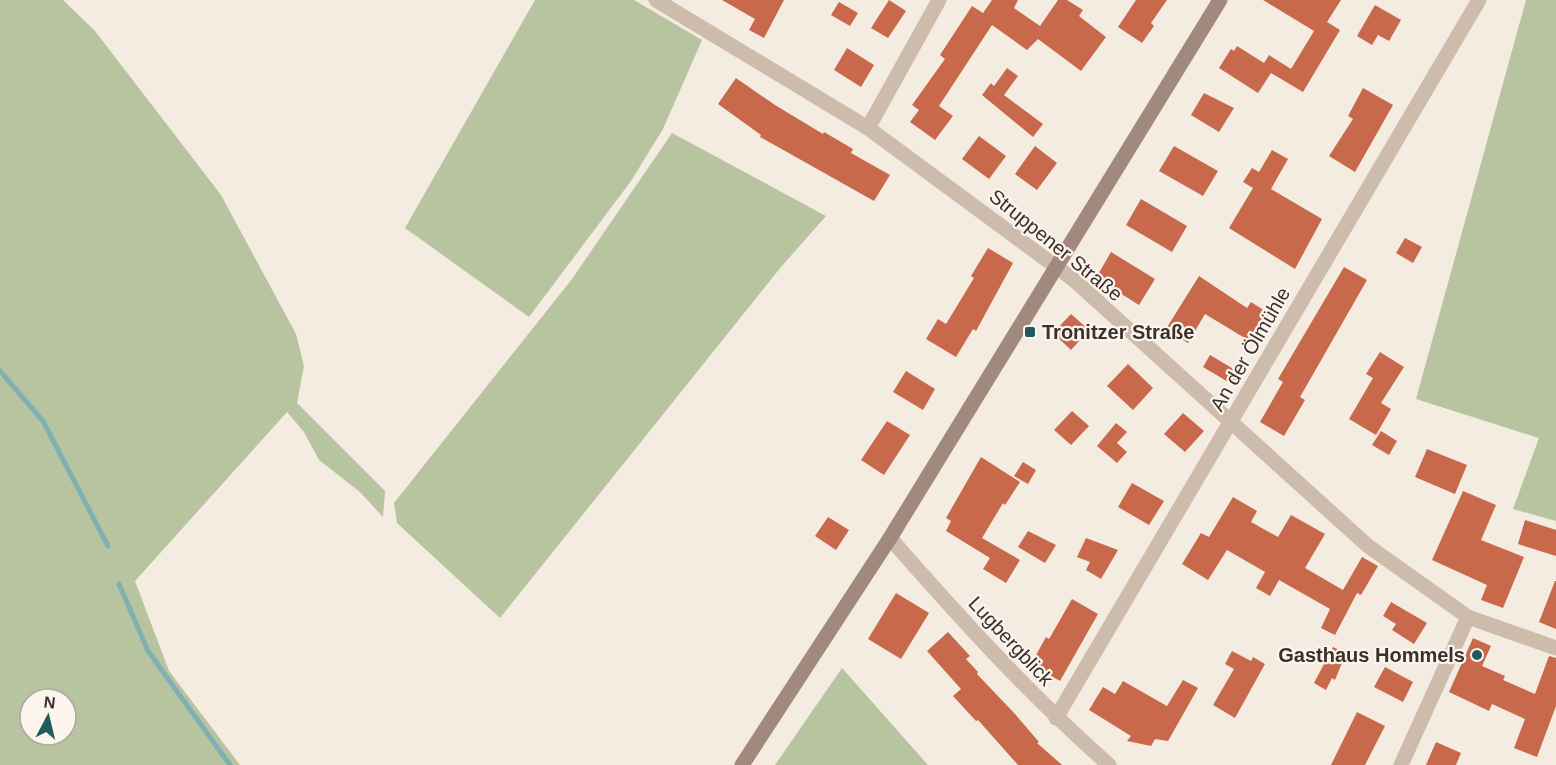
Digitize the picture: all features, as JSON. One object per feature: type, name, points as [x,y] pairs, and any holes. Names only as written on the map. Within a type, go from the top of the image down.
[{"type":"street","name":"Struppener Straße","points":[[656,0],[868,128],[1057,267],[1368,546],[1468,617],[1556,648]]},
{"type":"street","points":[[868,128],[939,0]]},
{"type":"street","points":[[742,765],[890,538],[1220,0]]},
{"type":"street","name":"An der Ölmühle","points":[[1056,718],[1479,0]]},
{"type":"street","name":"Lugbergblick","points":[[890,538],[980,641],[1056,718],[1109,765]]},
{"type":"street","points":[[1401,765],[1468,617]]},
{"type":"green space","points":[[0,0],[63,0],[95,31],[221,195],[296,334],[304,366],[297,403],[385,491],[383,517],[360,492],[319,460],[304,432],[287,412],[135,581],[169,671],[240,765],[0,765]]},
{"type":"green space","points":[[535,0],[634,0],[702,40],[663,129],[631,181],[529,317],[405,228]]},
{"type":"green space","points":[[1526,0],[1556,0],[1556,521],[1513,509],[1539,438],[1416,399]]},
{"type":"green space","points":[[672,133],[826,216],[781,267],[500,618],[397,523],[394,503],[572,279]]},
{"type":"green space","points":[[842,668],[928,765],[775,765]]},
{"type":"building","points":[[722,0],[784,0],[764,38],[749,30],[755,19]]},
{"type":"building","points":[[889,0],[906,11],[888,38],[871,28]]},
{"type":"building","points":[[992,0],[1018,0],[1014,8],[1040,26],[1058,0],[1067,0],[1083,10],[1079,16],[1106,37],[1081,71],[1038,39],[1027,50],[992,25],[939,106],[953,116],[935,140],[910,122],[919,110],[912,105],[945,59],[940,55],[972,6],[983,13]]},
{"type":"building","points":[[1136,0],[1167,0],[1151,23],[1154,26],[1142,43],[1118,27]]},
{"type":"building","points":[[1263,0],[1341,0],[1327,22],[1340,30],[1303,92],[1271,73],[1258,93],[1219,68],[1231,49],[1234,51],[1237,46],[1264,63],[1269,55],[1291,69],[1314,31]]},
{"type":"building","points":[[839,2],[858,13],[850,26],[831,15]]},
{"type":"building","points":[[1375,5],[1401,20],[1389,41],[1378,35],[1372,45],[1357,36]]},
{"type":"building","points":[[847,48],[874,65],[861,87],[834,70]]},
{"type":"building","points":[[1007,68],[1018,76],[1004,95],[1043,124],[1033,137],[982,95],[991,83],[994,86]]},
{"type":"building","points":[[736,78],[775,105],[853,149],[851,153],[890,175],[874,201],[760,137],[761,135],[718,104]]},
{"type":"building","points":[[1363,88],[1393,105],[1355,172],[1329,156],[1353,119],[1348,116]]},
{"type":"building","points":[[1204,93],[1234,108],[1219,132],[1191,115]]},
{"type":"building","points":[[979,136],[1006,156],[989,179],[962,159]]},
{"type":"building","points":[[1035,146],[1057,163],[1037,190],[1015,174]]},
{"type":"building","points":[[1174,146],[1218,171],[1203,196],[1159,171]]},
{"type":"building","points":[[1272,150],[1288,159],[1271,189],[1322,219],[1295,269],[1229,228],[1253,188],[1243,182],[1252,168],[1259,172]]},
{"type":"building","points":[[1141,199],[1187,226],[1172,252],[1126,225]]},
{"type":"building","points":[[1405,238],[1422,247],[1413,263],[1396,253]]},
{"type":"building","points":[[988,248],[1013,263],[976,331],[973,329],[956,357],[926,339],[938,319],[946,324],[974,278],[971,276]]},
{"type":"building","points":[[1111,252],[1155,279],[1139,305],[1096,278]]},
{"type":"building","points":[[1344,267],[1367,280],[1300,397],[1305,400],[1284,436],[1260,422],[1283,382],[1278,379]]},
{"type":"building","points":[[1199,276],[1247,308],[1251,302],[1270,314],[1253,343],[1205,314],[1188,343],[1166,329]]},
{"type":"building","points":[[1071,314],[1089,330],[1071,350],[1053,333]]},
{"type":"building","points":[[1380,352],[1404,367],[1381,403],[1391,409],[1376,435],[1349,419],[1373,378],[1366,374]]},
{"type":"building","points":[[1210,355],[1242,374],[1235,386],[1203,367]]},
{"type":"building","points":[[1128,364],[1153,388],[1133,410],[1107,386]]},
{"type":"building","points":[[906,371],[935,389],[923,410],[893,392]]},
{"type":"building","points":[[1072,411],[1089,426],[1071,445],[1054,430]]},
{"type":"building","points":[[1183,413],[1204,431],[1185,452],[1164,434]]},
{"type":"building","points":[[887,421],[910,435],[884,475],[861,460]]},
{"type":"building","points":[[1116,423],[1127,432],[1117,443],[1127,452],[1117,463],[1097,446]]},
{"type":"building","points":[[1381,431],[1397,441],[1389,455],[1372,445]]},
{"type":"building","points":[[1427,449],[1467,465],[1455,494],[1415,477]]},
{"type":"building","points":[[981,457],[1020,482],[1005,505],[1003,503],[982,538],[1020,560],[1006,583],[983,569],[990,558],[946,531],[951,521],[946,518]]},
{"type":"building","points":[[1023,462],[1036,470],[1028,484],[1014,476]]},
{"type":"building","points":[[1132,483],[1164,501],[1149,525],[1118,507]]},
{"type":"building","points":[[1463,491],[1496,505],[1481,540],[1524,557],[1503,608],[1481,600],[1487,585],[1432,560]]},
{"type":"building","points":[[1233,497],[1257,511],[1251,522],[1278,537],[1291,515],[1325,534],[1305,568],[1343,590],[1362,557],[1378,566],[1361,595],[1357,593],[1335,635],[1321,628],[1330,609],[1279,580],[1270,596],[1256,588],[1265,572],[1227,550],[1208,580],[1182,564],[1201,533],[1209,537]]},
{"type":"building","points":[[828,517],[849,530],[836,550],[815,536]]},
{"type":"building","points":[[1525,520],[1556,530],[1556,556],[1518,544]]},
{"type":"building","points":[[1028,531],[1056,545],[1045,563],[1018,547]]},
{"type":"building","points":[[1086,538],[1118,550],[1101,579],[1086,570],[1090,562],[1077,557]]},
{"type":"building","points":[[1556,581],[1556,629],[1539,622]]},
{"type":"building","points":[[896,593],[929,613],[901,659],[868,639]]},
{"type":"building","points":[[1072,599],[1098,614],[1060,681],[1031,664],[1046,637],[1049,639]]},
{"type":"building","points":[[1391,602],[1427,623],[1414,644],[1392,630],[1396,624],[1383,616]]},
{"type":"building","points":[[948,632],[970,656],[966,659],[978,672],[977,674],[1015,714],[1039,742],[1037,743],[1062,765],[1018,765],[953,696],[961,689],[927,651]]},
{"type":"building","points":[[1473,638],[1491,646],[1482,666],[1505,676],[1503,680],[1535,694],[1549,656],[1556,658],[1556,706],[1537,757],[1514,748],[1525,719],[1492,704],[1489,711],[1449,692]]},
{"type":"building","points":[[1333,647],[1346,653],[1335,680],[1332,678],[1326,690],[1314,683]]},
{"type":"building","points":[[1232,651],[1251,661],[1253,657],[1265,664],[1235,718],[1213,705],[1234,669],[1225,664]]},
{"type":"building","points":[[1385,667],[1413,682],[1403,702],[1374,687]]},
{"type":"building","points":[[1183,680],[1198,688],[1168,741],[1155,739],[1151,746],[1127,741],[1131,736],[1089,710],[1103,687],[1115,694],[1123,681],[1167,706]]},
{"type":"building","points":[[1357,712],[1385,726],[1365,765],[1331,765]]},
{"type":"building","points":[[1436,742],[1461,753],[1456,765],[1426,765]]},
{"type":"waterway","points":[[0,371],[43,421],[108,546]]},
{"type":"waterway","points":[[119,584],[148,651],[230,765]]},
{"type":"place","name":"Tronitzer Straße","points":[[1030,332]]},
{"type":"place","name":"Gasthaus Hommels","points":[[1477,655]]}]
